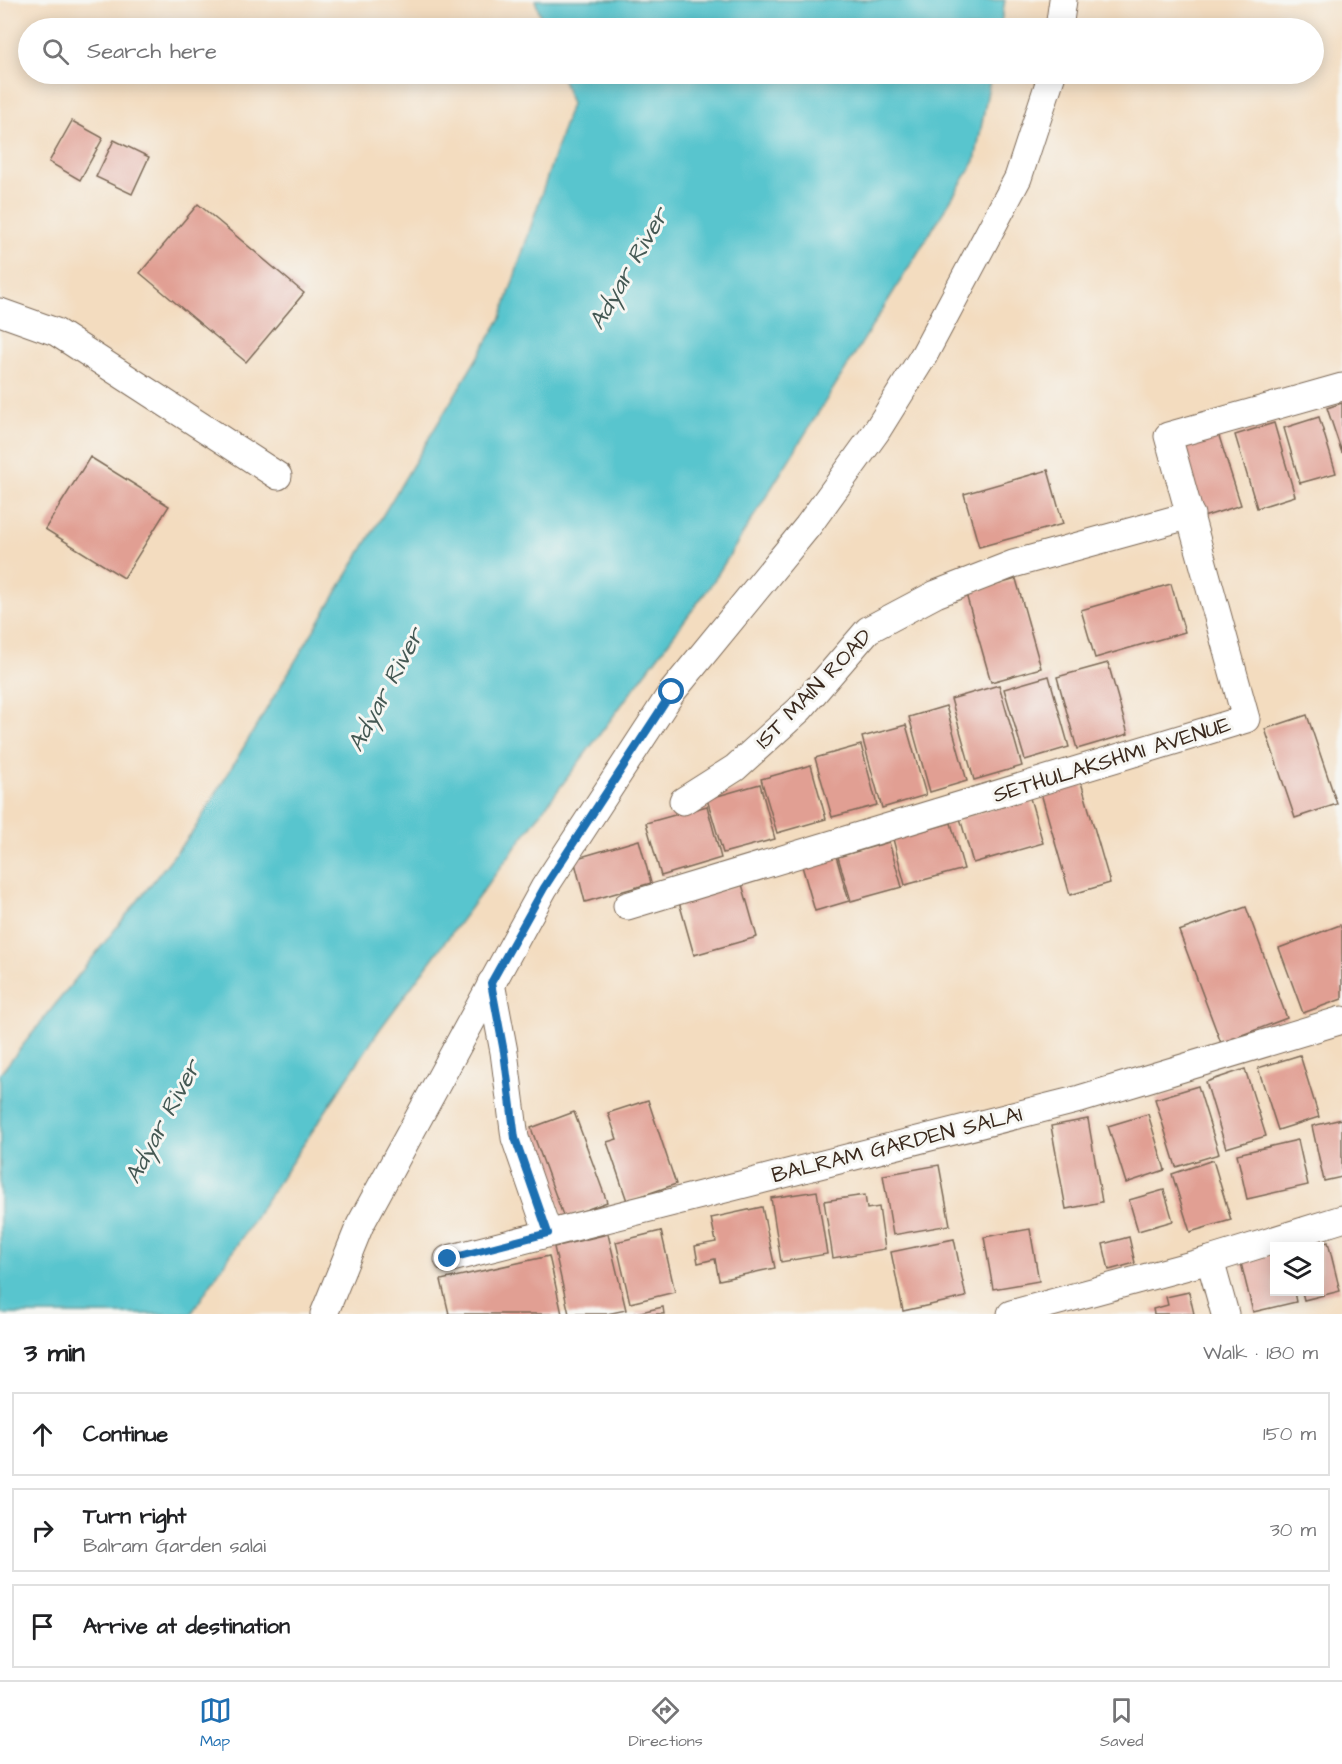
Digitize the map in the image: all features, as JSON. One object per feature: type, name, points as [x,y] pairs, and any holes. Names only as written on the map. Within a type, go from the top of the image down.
[{"type":"street","points":[[1060,18],[1063,0]]},
{"type":"street","points":[[324,1314],[360,1225],[544,888],[672,692],[808,526],[876,432],[924,355],[1018,178],[1049,84]]},
{"type":"street","points":[[0,312],[56,332],[278,476]]},
{"type":"street","name":"SETHULAKSHMI AVENUE","points":[[627,906],[1246,719],[1168,436],[1342,387]]},
{"type":"street","name":"1ST MAIN ROAD","points":[[683,801],[735,768],[800,710],[868,630],[936,594],[1013,564],[1191,515]]},
{"type":"street","points":[[491,983],[504,1052],[515,1138],[548,1233]]},
{"type":"street","name":"BALRAM GARDEN SALAI","points":[[448,1259],[1080,1099],[1342,1020]]},
{"type":"street","points":[[1011,1314],[1210,1260],[1342,1219]]},
{"type":"street","points":[[1210,1260],[1225,1314]]},
{"type":"water","points":[[535,0],[1005,0],[1002,18],[541,18]]},
{"type":"water","name":"Adyar River","points":[[564,84],[989,84],[975,161],[711,585],[380,1029],[191,1314],[0,1314],[0,1074],[194,830],[501,318],[571,104]]},
{"type":"building","points":[[72,121],[103,138],[80,180],[49,162]]},
{"type":"building","points":[[114,140],[149,157],[132,194],[96,177]]},
{"type":"building","points":[[198,204],[304,293],[246,362],[140,273]]},
{"type":"building","points":[[1342,403],[1342,453],[1327,408]]},
{"type":"building","points":[[1319,417],[1336,473],[1300,483],[1284,428]]},
{"type":"building","points":[[1274,423],[1295,496],[1257,508],[1235,435]]},
{"type":"building","points":[[1218,433],[1241,505],[1200,518],[1177,446]]},
{"type":"building","points":[[90,457],[169,506],[124,578],[45,529]]},
{"type":"building","points":[[1048,470],[1063,524],[979,547],[964,494]]},
{"type":"building","points":[[1016,579],[1041,668],[991,682],[966,594]]},
{"type":"building","points":[[1171,584],[1185,632],[1095,658],[1081,610]]},
{"type":"building","points":[[1108,663],[1128,734],[1077,749],[1057,677]]},
{"type":"building","points":[[1049,676],[1069,747],[1025,760],[1004,689]]},
{"type":"building","points":[[999,685],[1022,766],[974,780],[951,699]]},
{"type":"building","points":[[946,706],[967,781],[930,792],[909,717]]},
{"type":"building","points":[[1307,715],[1337,804],[1295,818],[1265,729]]},
{"type":"building","points":[[906,725],[926,795],[882,808],[862,737]]},
{"type":"building","points":[[861,745],[877,805],[832,817],[815,758]]},
{"type":"building","points":[[811,765],[826,819],[777,833],[761,779]]},
{"type":"building","points":[[1081,782],[1110,883],[1070,895],[1041,793]]},
{"type":"building","points":[[760,784],[775,839],[723,853],[707,799]]},
{"type":"building","points":[[1030,798],[1043,843],[973,863],[960,818]]},
{"type":"building","points":[[707,806],[721,858],[661,876],[646,823]]},
{"type":"building","points":[[951,823],[964,869],[905,885],[893,839]]},
{"type":"building","points":[[639,840],[651,883],[585,902],[574,859]]},
{"type":"building","points":[[889,842],[902,887],[851,901],[838,857]]},
{"type":"building","points":[[836,856],[849,901],[815,911],[802,866]]},
{"type":"building","points":[[742,884],[757,937],[694,955],[679,902]]},
{"type":"building","points":[[1246,907],[1287,1018],[1221,1043],[1179,931]]},
{"type":"building","points":[[1340,925],[1342,930],[1342,999],[1303,1013],[1279,948]]},
{"type":"building","points":[[1300,1055],[1319,1117],[1278,1130],[1258,1068]]},
{"type":"building","points":[[1245,1069],[1266,1136],[1226,1148],[1206,1082]]},
{"type":"building","points":[[1198,1086],[1219,1154],[1176,1167],[1155,1099]]},
{"type":"building","points":[[648,1100],[676,1184],[627,1201],[607,1142],[617,1139],[608,1113]]},
{"type":"building","points":[[574,1112],[607,1202],[564,1218],[531,1128]]},
{"type":"building","points":[[1148,1114],[1165,1170],[1126,1183],[1108,1126]]},
{"type":"building","points":[[1088,1119],[1102,1202],[1066,1209],[1051,1126]]},
{"type":"building","points":[[1342,1119],[1342,1177],[1324,1181],[1312,1126]]},
{"type":"building","points":[[1298,1140],[1308,1185],[1247,1199],[1237,1154]]},
{"type":"building","points":[[1213,1160],[1231,1220],[1190,1232],[1172,1174]]},
{"type":"building","points":[[939,1165],[950,1225],[893,1235],[883,1175]]},
{"type":"building","points":[[1164,1190],[1173,1221],[1138,1231],[1129,1200]]},
{"type":"building","points":[[817,1191],[827,1254],[781,1262],[771,1198]]},
{"type":"building","points":[[865,1195],[867,1209],[879,1207],[885,1249],[833,1258],[824,1201]]},
{"type":"building","points":[[762,1207],[775,1268],[719,1280],[715,1259],[698,1263],[695,1246],[716,1242],[711,1218]]},
{"type":"building","points":[[1030,1229],[1039,1281],[993,1289],[984,1237]]},
{"type":"building","points":[[661,1231],[675,1292],[630,1303],[616,1242]]},
{"type":"building","points":[[608,1234],[626,1310],[607,1314],[569,1314],[554,1247]]},
{"type":"building","points":[[1129,1237],[1135,1263],[1109,1270],[1103,1244]]},
{"type":"building","points":[[954,1239],[966,1297],[903,1311],[891,1252]]},
{"type":"building","points":[[1328,1242],[1340,1291],[1324,1295],[1324,1243]]},
{"type":"building","points":[[1270,1255],[1270,1296],[1295,1296],[1296,1302],[1253,1312],[1241,1263]]},
{"type":"building","points":[[549,1256],[562,1314],[449,1314],[441,1280]]},
{"type":"building","points":[[1189,1292],[1194,1314],[1154,1314],[1153,1309],[1168,1305],[1166,1297]]},
{"type":"building","points":[[1303,1296],[1320,1296],[1304,1300]]},
{"type":"building","points":[[663,1307],[664,1314],[636,1314],[636,1313]]},
{"type":"route","points":[[448,1259],[548,1233],[515,1138],[504,1052],[491,983],[544,888],[672,692]]}]
